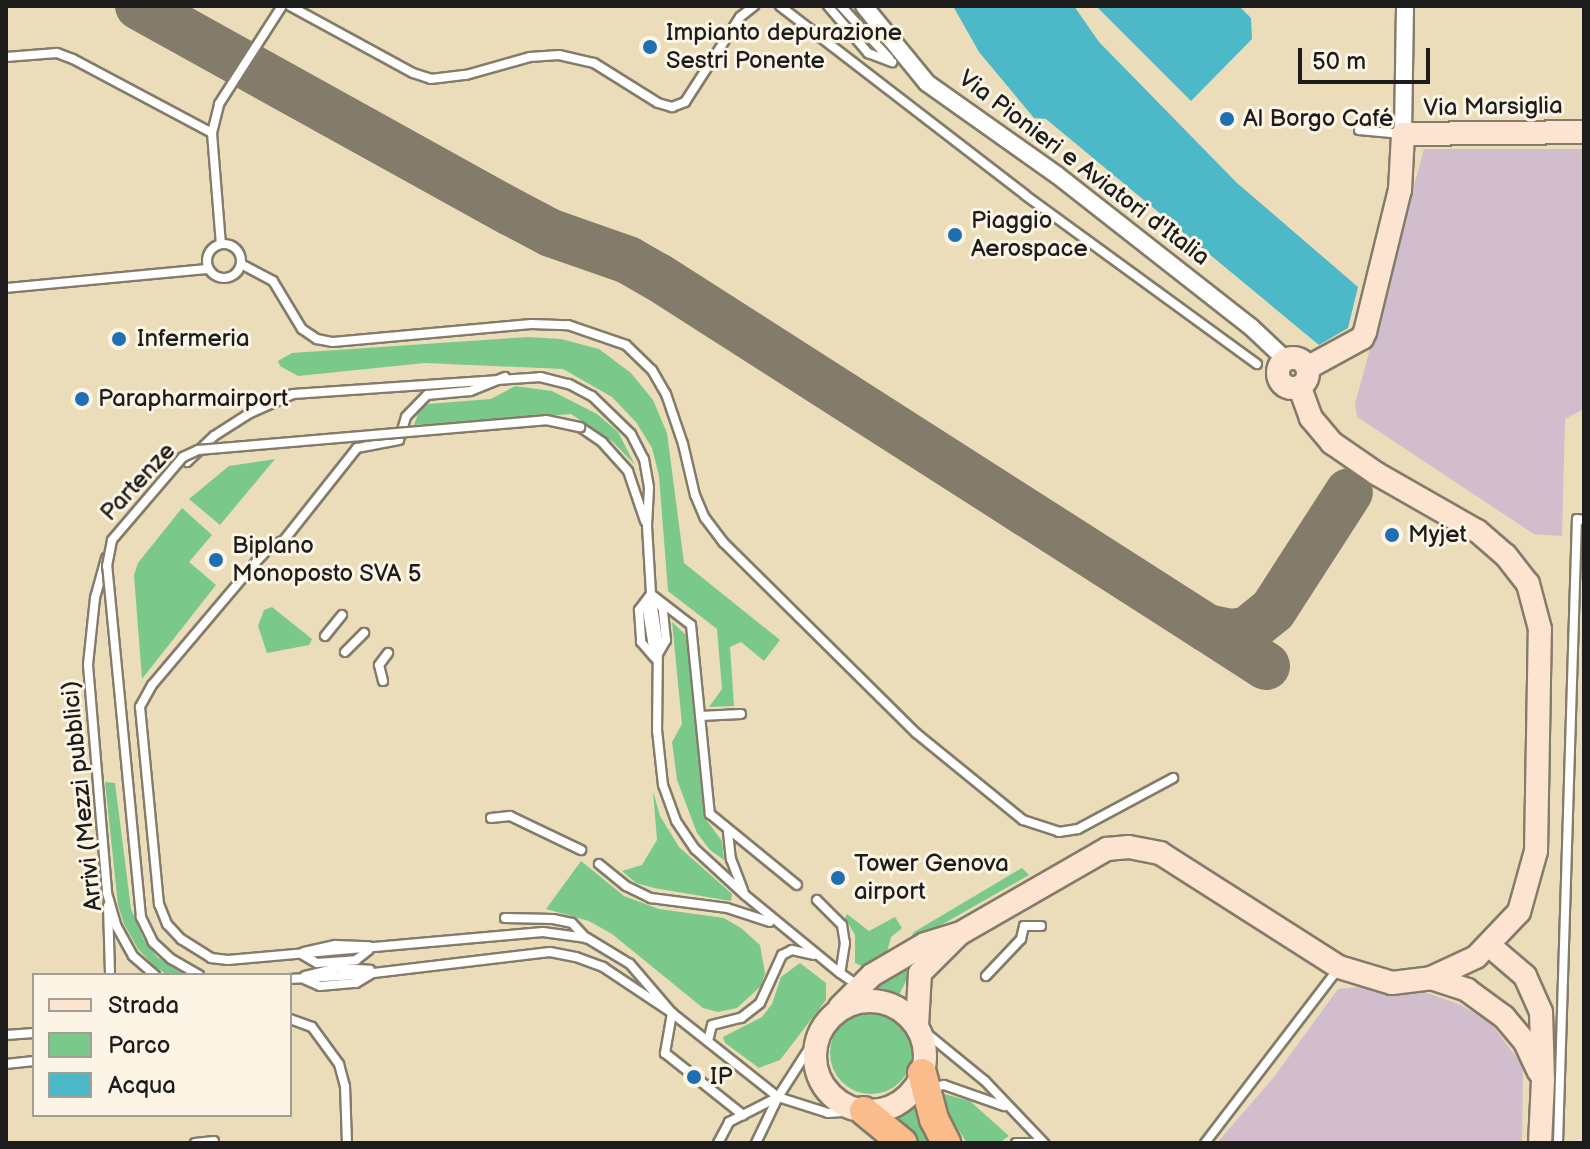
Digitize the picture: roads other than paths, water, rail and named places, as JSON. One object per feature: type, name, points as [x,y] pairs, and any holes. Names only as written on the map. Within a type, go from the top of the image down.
[{"type":"highway","points":[[919,1086],[946,1143]]},
{"type":"highway","points":[[864,1111],[903,1143]]},
{"type":"street","name":"Via Pionieri e Aviatori d'Italia","points":[[864,6],[897,58],[927,83],[1057,175],[1251,327],[1285,359],[1300,359],[1307,373]]},
{"type":"street","points":[[917,1026],[920,973],[959,934],[1107,849],[1139,849],[1160,853],[1339,967],[1392,983],[1431,978],[1466,963],[1490,946],[1519,912],[1530,883],[1536,851],[1540,629],[1528,584],[1505,555],[1477,531],[1377,474],[1332,443],[1311,418],[1307,373],[1362,338],[1400,190],[1405,6]]},
{"type":"street","name":"Via Marsiglia","points":[[1403,134],[1584,132]]},
{"type":"street","points":[[826,1023],[853,1003],[882,1002],[906,1013],[917,1026],[924,1044],[919,1086],[885,1109],[864,1111],[840,1102],[822,1083],[814,1059],[826,1023],[872,975],[925,944],[959,934]]},
{"type":"street","points":[[1490,946],[1525,976],[1541,1012],[1543,1080],[1540,1143]]},
{"type":"street","points":[[1431,978],[1467,990],[1504,1017],[1517,1033],[1543,1080]]},
{"type":"street","points":[[1517,1033],[1527,1024],[1534,997]]},
{"type":"lane","points":[[221,244],[212,133],[219,104],[282,6]]},
{"type":"lane","points":[[290,6],[413,73],[431,79],[466,75],[530,57],[559,55],[594,63],[658,103],[672,107],[685,102],[740,17],[754,6]]},
{"type":"lane","points":[[780,6],[805,22],[855,67],[1257,364]]},
{"type":"lane","points":[[828,6],[868,53],[897,58]]},
{"type":"lane","points":[[841,6],[897,58]]},
{"type":"lane","points":[[6,57],[57,53],[212,133]]},
{"type":"lane","points":[[1359,130],[1403,134]]},
{"type":"lane","points":[[221,244],[234,247],[241,264],[273,281],[302,329],[317,339],[333,342],[531,324],[568,325],[626,345],[652,370],[666,394],[680,433],[695,495],[705,518],[724,543],[916,733],[1023,820],[1059,832],[1078,829],[1173,778]]},
{"type":"lane","points":[[221,244],[207,255],[208,269],[214,276],[228,278],[241,264]]},
{"type":"lane","points":[[6,288],[208,269]]},
{"type":"lane","points":[[505,377],[470,391],[427,395],[406,417],[399,440],[357,448],[284,540],[269,548],[152,685],[140,707],[159,904],[167,924],[181,939],[211,958],[228,960],[346,952],[543,932],[587,938]]},
{"type":"lane","points":[[187,462],[214,436],[250,413],[293,394],[505,377],[540,377],[569,384],[614,414],[631,434],[644,459],[649,488],[647,526],[651,594],[663,609],[666,640],[655,658],[657,730],[663,785],[676,821],[695,849],[781,927],[882,1002]]},
{"type":"lane","name":"Partenze","points":[[196,973],[171,959],[153,942],[141,917],[107,566],[112,540],[183,457],[198,450],[546,420],[580,427],[602,442],[628,471],[647,526]]},
{"type":"lane","points":[[1558,1143],[1577,519],[1584,520]]},
{"type":"lane","name":"Arrivi (Mezzi pubblici)","points":[[112,550],[106,557],[95,598],[88,665],[107,893],[117,927],[133,956],[153,973]]},
{"type":"lane","points":[[651,594],[639,610],[641,642],[655,658]]},
{"type":"lane","points":[[651,594],[691,625],[710,814],[728,832],[797,885]]},
{"type":"lane","points":[[325,636],[342,615]]},
{"type":"lane","points":[[345,652],[364,633]]},
{"type":"lane","points":[[383,681],[379,665],[388,653]]},
{"type":"lane","points":[[700,716],[741,714]]},
{"type":"lane","points":[[491,818],[510,816],[581,850]]},
{"type":"lane","points":[[728,832],[731,859],[745,895]]},
{"type":"lane","points":[[599,864],[626,886],[651,898],[744,911],[781,927]]},
{"type":"lane","points":[[107,893],[110,973]]},
{"type":"lane","points":[[817,900],[842,925],[845,943],[840,973]]},
{"type":"lane","points":[[1002,908],[1024,926],[1041,926]]},
{"type":"lane","points":[[505,918],[553,919],[572,923],[587,938],[630,964],[672,1013]]},
{"type":"lane","points":[[986,976],[1021,939],[1024,926]]},
{"type":"lane","points":[[708,1041],[712,1025],[741,1018],[760,1003],[782,955],[792,950],[818,956]]},
{"type":"lane","points":[[292,979],[336,968],[357,967],[375,971],[550,952],[603,967],[672,1013],[778,1097],[828,1113],[864,1111]]},
{"type":"lane","points":[[1205,1143],[1339,967]]},
{"type":"lane","points":[[301,978],[320,986],[356,983],[375,971]]},
{"type":"lane","points":[[672,1013],[665,1053],[743,1115]]},
{"type":"lane","points":[[292,1020],[312,1027],[339,1064],[345,1086],[347,1143]]},
{"type":"lane","points":[[756,1143],[778,1097],[826,1023]]},
{"type":"lane","points":[[917,1026],[985,1081],[1005,1106],[1044,1143]]},
{"type":"lane","points":[[6,1035],[32,1033]]},
{"type":"lane","points":[[6,1064],[32,1061]]},
{"type":"lane","points":[[919,1086],[944,1085],[1005,1106]]},
{"type":"lane","points":[[718,1143],[729,1122],[778,1097]]},
{"type":"lane","points":[[195,1143],[214,1141]]},
{"type":"lane","points":[[1016,1143],[1036,1143]]},
{"type":"water","points":[[953,6],[1074,6],[1099,42],[1237,183],[1358,287],[1348,328],[1319,345],[1046,119],[1034,118],[979,52]]},
{"type":"water","points":[[1096,6],[1239,6],[1251,18],[1252,39],[1191,101]]},
{"type":"place","name":"Impianto depurazione Sestri Ponente","points":[[650,47]]},
{"type":"place","name":"Al Borgo Café","points":[[1227,119]]},
{"type":"place","name":"Piaggio Aerospace","points":[[955,235]]},
{"type":"place","name":"Infermeria","points":[[119,339]]},
{"type":"place","name":"Parapharmairport","points":[[82,399]]},
{"type":"place","name":"Myjet","points":[[1392,535]]},
{"type":"place","name":"Biplano Monoposto SVA 5","points":[[216,560]]},
{"type":"place","name":"Tower Genova airport","points":[[838,878]]},
{"type":"place","name":"IP","points":[[694,1077]]}]
